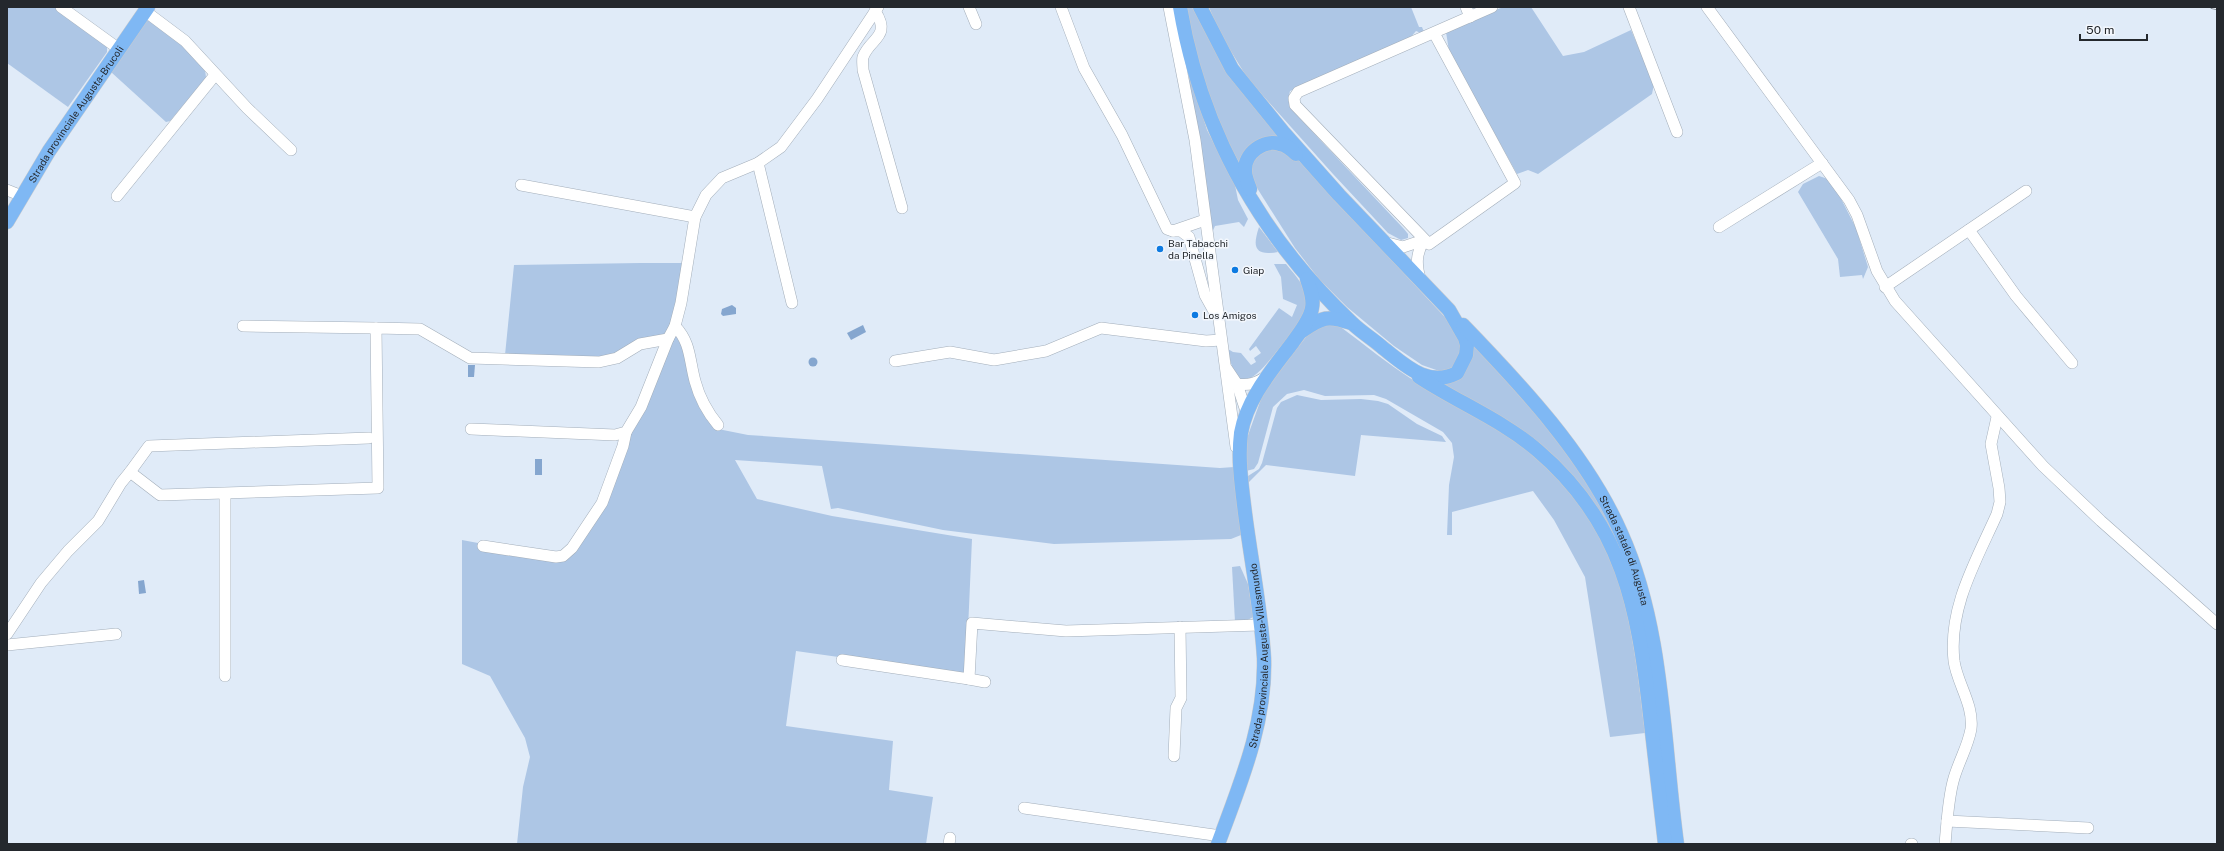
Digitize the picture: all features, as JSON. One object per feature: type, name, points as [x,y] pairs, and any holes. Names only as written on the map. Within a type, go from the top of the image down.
[{"type":"main road","points":[[1180,7],[1184,34],[1202,98],[1230,164],[1257,209],[1305,275],[1353,324],[1408,370],[1429,377],[1441,378],[1457,373],[1463,364],[1466,355],[1465,338],[1448,310],[1310,163],[1232,69],[1200,7]]},
{"type":"main road","name":"Strada provinciale Augusta-Brucoli","points":[[7,222],[49,151],[146,9]]},
{"type":"main road","points":[[1257,209],[1245,170],[1249,156],[1255,150],[1271,143],[1280,144],[1310,163]]},
{"type":"main road","name":"Strada provinciale Augusta-Villasmundo","points":[[1219,840],[1257,734],[1264,659],[1239,463],[1241,432],[1247,414],[1268,375],[1300,332],[1311,314],[1312,295],[1305,275]]},
{"type":"main road","name":"Strada statale di Augusta","points":[[1448,310],[1552,425],[1587,472],[1621,532],[1640,587],[1655,655],[1677,844]]},
{"type":"main road","points":[[1300,332],[1326,318],[1334,318],[1353,324]]},
{"type":"main road","name":"Strada statale di Augusta","points":[[1408,370],[1439,390],[1508,429],[1536,449],[1556,466],[1575,487],[1593,511],[1605,532],[1626,581],[1644,657],[1665,844]]},
{"type":"street","points":[[61,7],[119,49]]},
{"type":"street","points":[[969,7],[976,24]]},
{"type":"street","points":[[1061,7],[1086,74],[1122,135],[1167,229],[1181,231],[1189,237],[1205,295],[1218,318]]},
{"type":"street","points":[[1169,7],[1195,140],[1231,415],[1239,463]]},
{"type":"street","points":[[1434,33],[1515,183],[1429,244],[1295,105],[1294,98],[1298,92],[1434,33],[1468,12],[1492,7]]},
{"type":"street","points":[[1629,7],[1677,132]]},
{"type":"street","points":[[1707,7],[1849,200],[1857,215],[1877,271],[1885,287],[1895,301],[1997,417],[2043,466],[2101,521],[2217,624]]},
{"type":"street","points":[[146,9],[185,41],[215,75],[291,150]]},
{"type":"street","points":[[483,546],[556,556],[567,554],[586,528],[606,496],[623,446],[626,432],[641,407],[675,326],[695,217],[706,195],[722,178],[758,163],[781,147],[794,131],[876,9]]},
{"type":"street","points":[[876,9],[882,27],[876,40],[863,56],[863,70],[902,208]]},
{"type":"street","points":[[117,196],[215,75]]},
{"type":"street","points":[[758,163],[792,303]]},
{"type":"street","points":[[1719,226],[1822,163]]},
{"type":"street","points":[[521,185],[695,217]]},
{"type":"street","points":[[7,190],[22,196]]},
{"type":"street","points":[[1885,287],[2026,191]]},
{"type":"street","points":[[1173,231],[1205,220]]},
{"type":"street","points":[[1969,230],[2016,296],[2072,363]]},
{"type":"street","points":[[1384,242],[1403,247],[1424,240]]},
{"type":"street","points":[[1420,280],[1416,265],[1418,254],[1424,240]]},
{"type":"street","points":[[243,326],[420,328],[470,358],[599,362],[617,358],[640,344],[668,340]]},
{"type":"street","points":[[675,326],[685,336],[696,382],[707,409],[718,426]]},
{"type":"street","points":[[130,472],[160,495],[378,488],[376,328]]},
{"type":"street","points":[[895,361],[950,352],[994,360],[1046,351],[1101,328],[1206,341],[1221,340]]},
{"type":"street","points":[[1225,366],[1237,384],[1247,414],[1238,418],[1231,415]]},
{"type":"street","points":[[1237,384],[1253,384],[1268,375]]},
{"type":"street","points":[[1945,844],[1954,779],[1967,744],[1971,721],[1954,663],[1953,636],[1955,618],[1965,585],[1997,514],[2000,502],[1991,444],[1997,417]]},
{"type":"street","points":[[471,429],[615,435],[626,432]]},
{"type":"street","points":[[7,634],[41,583],[68,551],[98,521],[121,483],[149,446],[369,438]]},
{"type":"street","points":[[225,494],[225,676]]},
{"type":"street","points":[[969,680],[972,624],[1066,631],[1260,625]]},
{"type":"street","points":[[1174,756],[1176,708],[1181,698],[1180,627]]},
{"type":"street","points":[[7,645],[116,634]]},
{"type":"street","points":[[842,660],[985,682]]},
{"type":"street","points":[[1024,808],[1219,840]]},
{"type":"street","points":[[1948,821],[2088,828]]},
{"type":"shaded area","points":[[8,7],[55,7],[107,45],[107,52],[68,107],[7,63]]},
{"type":"shaded area","points":[[1185,7],[1192,7],[1217,53],[1279,136],[1254,142],[1248,148],[1240,164],[1212,113]]},
{"type":"shaded area","points":[[1209,7],[1411,7],[1419,27],[1422,27],[1424,32],[1421,33],[1416,31],[1410,38],[1290,91],[1288,100],[1292,110],[1404,229],[1408,234],[1408,238],[1401,240],[1388,233],[1248,79],[1219,32]]},
{"type":"shaded area","points":[[1503,7],[1531,7],[1563,56],[1584,52],[1631,30],[1654,84],[1652,94],[1538,174],[1528,170],[1517,174],[1449,51],[1446,32]]},
{"type":"shaded area","points":[[147,19],[173,36],[192,52],[200,61],[206,78],[170,121],[166,122],[111,72]]},
{"type":"shaded area","points":[[1185,60],[1207,130],[1235,185],[1238,200],[1248,219],[1244,227],[1239,222],[1215,226],[1212,233]]},
{"type":"shaded area","points":[[1266,148],[1290,153],[1299,161],[1456,329],[1463,345],[1455,366],[1442,372],[1422,365],[1394,346],[1347,307],[1319,279],[1295,248],[1252,180],[1252,159]]},
{"type":"shaded area","points":[[1819,176],[1828,179],[1836,189],[1856,228],[1868,267],[1863,279],[1862,275],[1840,277],[1838,259],[1798,192],[1803,184]]},
{"type":"shaded area","points":[[1259,227],[1278,252],[1264,253],[1257,249],[1256,240]]},
{"type":"shaded area","points":[[684,263],[675,313],[667,330],[662,336],[606,358],[505,355],[514,265]]},
{"type":"shaded area","points":[[1274,264],[1286,264],[1297,277],[1307,297],[1307,308],[1296,328],[1262,369],[1248,379],[1241,379],[1236,375],[1228,349],[1233,352],[1241,353],[1251,365],[1256,362],[1254,358],[1261,353],[1256,346],[1250,351],[1249,349],[1279,308],[1292,317],[1297,305],[1283,299],[1281,277]]},
{"type":"shaded area","points":[[732,305],[736,308],[736,314],[723,316],[721,314],[722,309]]},
{"type":"shaded area","points":[[1322,324],[1336,325],[1342,328],[1413,380],[1499,430],[1536,457],[1568,489],[1594,526],[1613,567],[1620,587],[1634,649],[1645,733],[1610,737],[1585,577],[1554,520],[1533,491],[1452,512],[1452,535],[1447,535],[1449,485],[1454,457],[1452,443],[1443,432],[1386,399],[1374,395],[1325,396],[1304,390],[1287,394],[1273,407],[1258,463],[1254,469],[1246,471],[1247,438],[1261,399],[1271,381],[1310,332]]},
{"type":"shaded area","points":[[863,325],[866,332],[851,340],[847,333]]},
{"type":"shaded area","points":[[676,332],[718,429],[748,435],[1220,468],[1234,467],[1241,535],[1231,539],[1054,544],[943,530],[838,508],[831,509],[822,466],[735,460],[757,499],[832,516],[972,539],[966,675],[796,651],[786,726],[893,741],[889,790],[933,797],[926,844],[517,844],[523,787],[530,757],[525,738],[490,676],[462,664],[462,540],[478,543],[480,549],[569,557],[626,445]]},
{"type":"shaded area","points":[[1478,344],[1570,455],[1609,520],[1631,573],[1593,502],[1443,385],[1472,346]]},
{"type":"shaded area","points":[[813,357],[818,362],[813,367],[808,362]]},
{"type":"shaded area","points":[[468,365],[475,365],[474,377],[468,377]]},
{"type":"shaded area","points":[[1297,395],[1321,400],[1361,399],[1388,404],[1417,424],[1442,436],[1446,442],[1361,435],[1355,476],[1266,465],[1246,485],[1248,476],[1259,469],[1262,463],[1277,408],[1281,402]]},
{"type":"shaded area","points":[[535,459],[542,459],[542,475],[535,475]]},
{"type":"shaded area","points":[[1240,566],[1248,584],[1253,617],[1246,621],[1235,622],[1232,567]]},
{"type":"shaded area","points":[[144,580],[146,593],[139,594],[138,581]]},
{"type":"railway","points":[[2212,7],[2217,8]]},
{"type":"place","name":"Bar Tabacchi da Pinella","points":[[1160,249]]},
{"type":"place","name":"Giap","points":[[1235,270]]},
{"type":"place","name":"Los Amigos","points":[[1195,315]]}]
